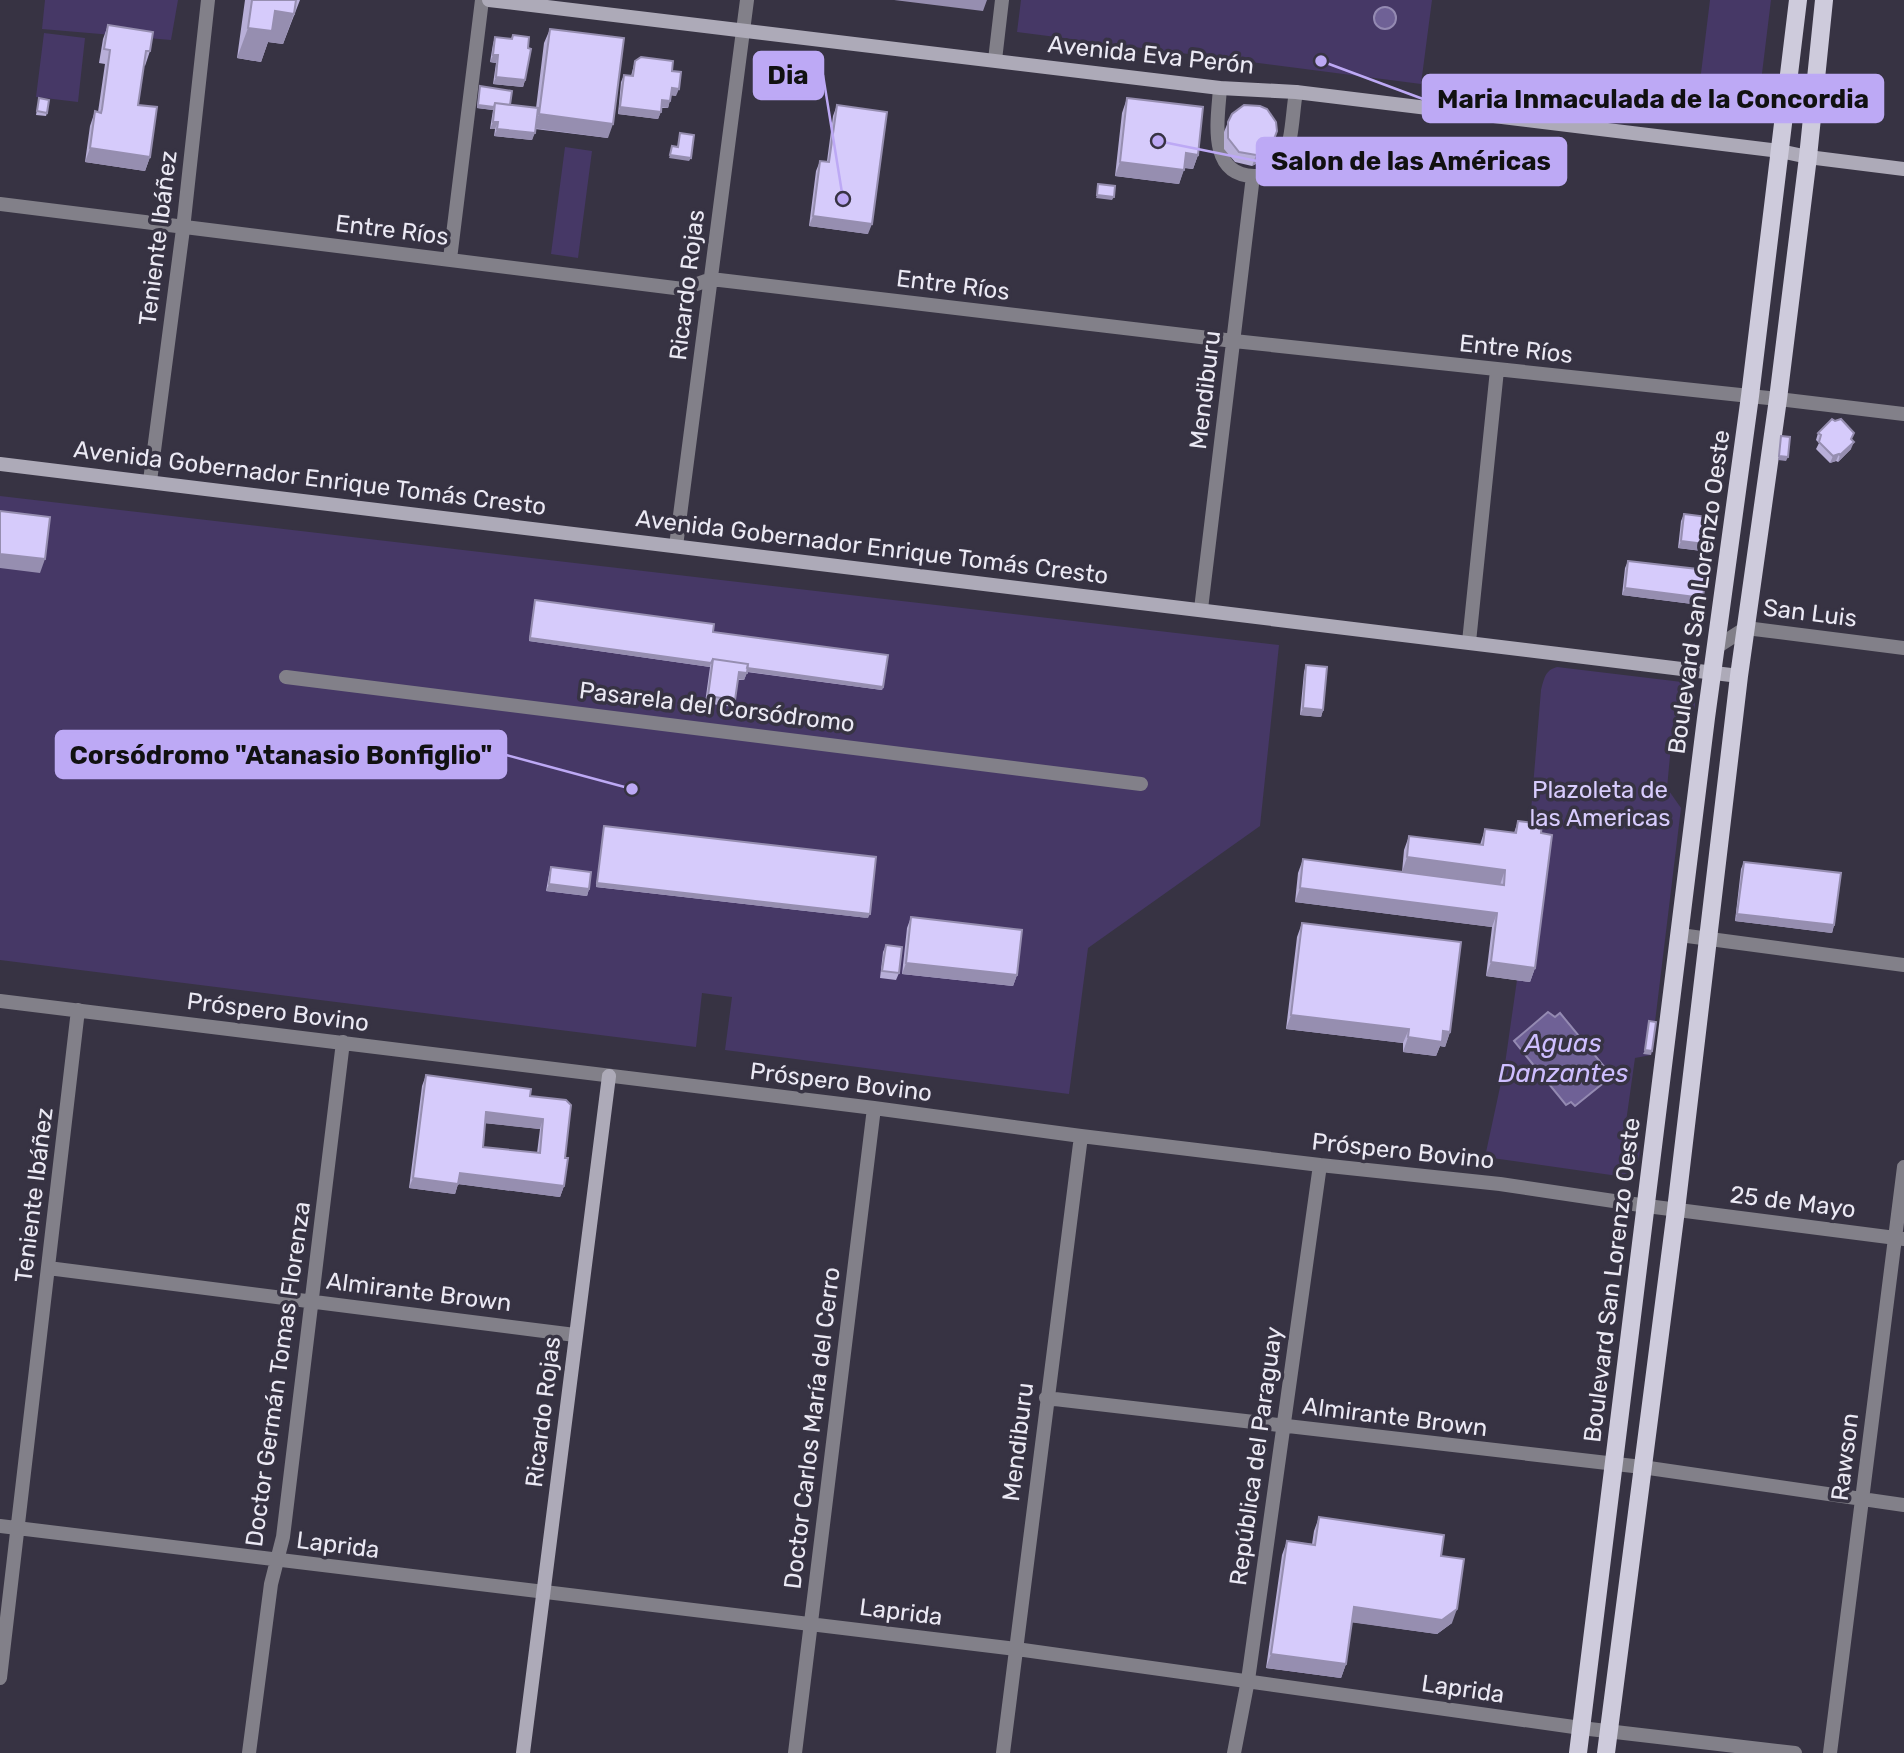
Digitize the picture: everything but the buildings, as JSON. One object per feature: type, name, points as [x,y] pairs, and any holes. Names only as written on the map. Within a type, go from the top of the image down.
[{"type":"main road","name":"Boulevard San Lorenzo Oeste","points":[[1578,1753],[1798,0]]},
{"type":"main road","name":"Boulevard San Lorenzo Oeste","points":[[1606,1753],[1676,1210],[1739,676],[1778,399],[1824,0]]},
{"type":"street","name":"Teniente Ibáñez","points":[[150,481],[183,229],[208,0]]},
{"type":"street","points":[[450,259],[482,0]]},
{"type":"street","name":"Avenida Eva Perón","points":[[489,0],[1220,88],[1296,92],[1780,151],[1904,169]]},
{"type":"street","name":"Ricardo Rojas","points":[[676,546],[747,0]]},
{"type":"street","points":[[995,60],[1002,0]]},
{"type":"street","points":[[1220,88],[1216,138],[1224,160],[1234,170],[1253,176],[1264,175],[1281,164],[1288,145],[1296,92]]},
{"type":"street","name":"Mendiburu","points":[[1201,610],[1253,176]]},
{"type":"street","name":"Entre Ríos","points":[[0,204],[183,229],[683,289],[711,279],[1234,341],[1904,414]]},
{"type":"street","points":[[1469,642],[1497,370]]},
{"type":"street","name":"Avenida Gobernador Enrique Tomás Cresto","points":[[0,464],[1739,676]]},
{"type":"street","name":"San Luis","points":[[1716,648],[1746,628],[1904,648]]},
{"type":"street","name":"Pasarela del Corsódromo","points":[[286,677],[1142,784]]},
{"type":"street","points":[[1680,935],[1904,965]]},
{"type":"street","name":"Próspero Bovino","points":[[0,1001],[874,1108],[1081,1136],[1500,1184],[1676,1210]]},
{"type":"street","name":"Teniente Ibáñez","points":[[0,1678],[78,1010]]},
{"type":"street","name":"Doctor Germán Tomas Florenza","points":[[249,1753],[271,1584],[283,1537],[343,1042]]},
{"type":"street","name":"Ricardo Rojas","points":[[523,1753],[609,1076]]},
{"type":"street","name":"Doctor Carlos María del Cerro","points":[[795,1753],[874,1108]]},
{"type":"street","name":"Mendiburu","points":[[1003,1753],[1081,1136]]},
{"type":"street","name":"República del Paraguay","points":[[1234,1753],[1248,1680],[1320,1165]]},
{"type":"street","name":"Rawson","points":[[1830,1753],[1900,1238],[1904,1167]]},
{"type":"street","name":"25 de Mayo","points":[[1676,1210],[1900,1238]]},
{"type":"street","name":"Almirante Brown","points":[[48,1268],[575,1335]]},
{"type":"street","name":"Almirante Brown","points":[[1046,1398],[1642,1467]]},
{"type":"street","points":[[1642,1467],[1904,1505]]},
{"type":"street","name":"Laprida","points":[[0,1526],[1016,1649],[1581,1728],[1794,1753]]},
{"type":"green space","points":[[45,0],[178,0],[171,40],[42,29]]},
{"type":"green space","points":[[1021,0],[1432,0],[1421,84],[1017,32]]},
{"type":"green space","points":[[1710,0],[1771,0],[1758,106],[1749,113],[1697,106]]},
{"type":"green space","points":[[44,33],[85,38],[78,102],[36,97]]},
{"type":"green space","points":[[565,147],[592,151],[578,258],[551,254]]},
{"type":"green space","points":[[0,496],[1279,645],[1260,826],[1088,948],[1069,1094],[725,1050],[732,997],[702,993],[696,1047],[0,960]]},
{"type":"green space","name":"Plazoleta de las Americas","points":[[1557,667],[1682,682],[1693,694],[1695,701],[1693,712],[1673,724],[1667,788],[1681,808],[1651,1055],[1635,1058],[1625,1129],[1640,1143],[1639,1155],[1634,1169],[1618,1176],[1485,1157],[1505,1064],[1517,980],[1541,690],[1547,673]]},
{"type":"water","points":[[1385,7],[1393,10],[1396,18],[1393,26],[1385,29],[1377,26],[1374,18],[1377,10]]},
{"type":"water","name":"Aguas Danzantes","points":[[1548,1012],[1555,1017],[1560,1013],[1612,1076],[1575,1106],[1571,1102],[1566,1105],[1514,1041]]},
{"type":"place","name":"Maria Inmaculada de la Concordia","points":[[1321,61]]},
{"type":"place","name":"Salon de las Américas","points":[[1158,141]]},
{"type":"place","name":"Dia","points":[[843,199]]},
{"type":"place","name":"Corsódromo \"Atanasio Bonfiglio\"","points":[[632,789]]}]
